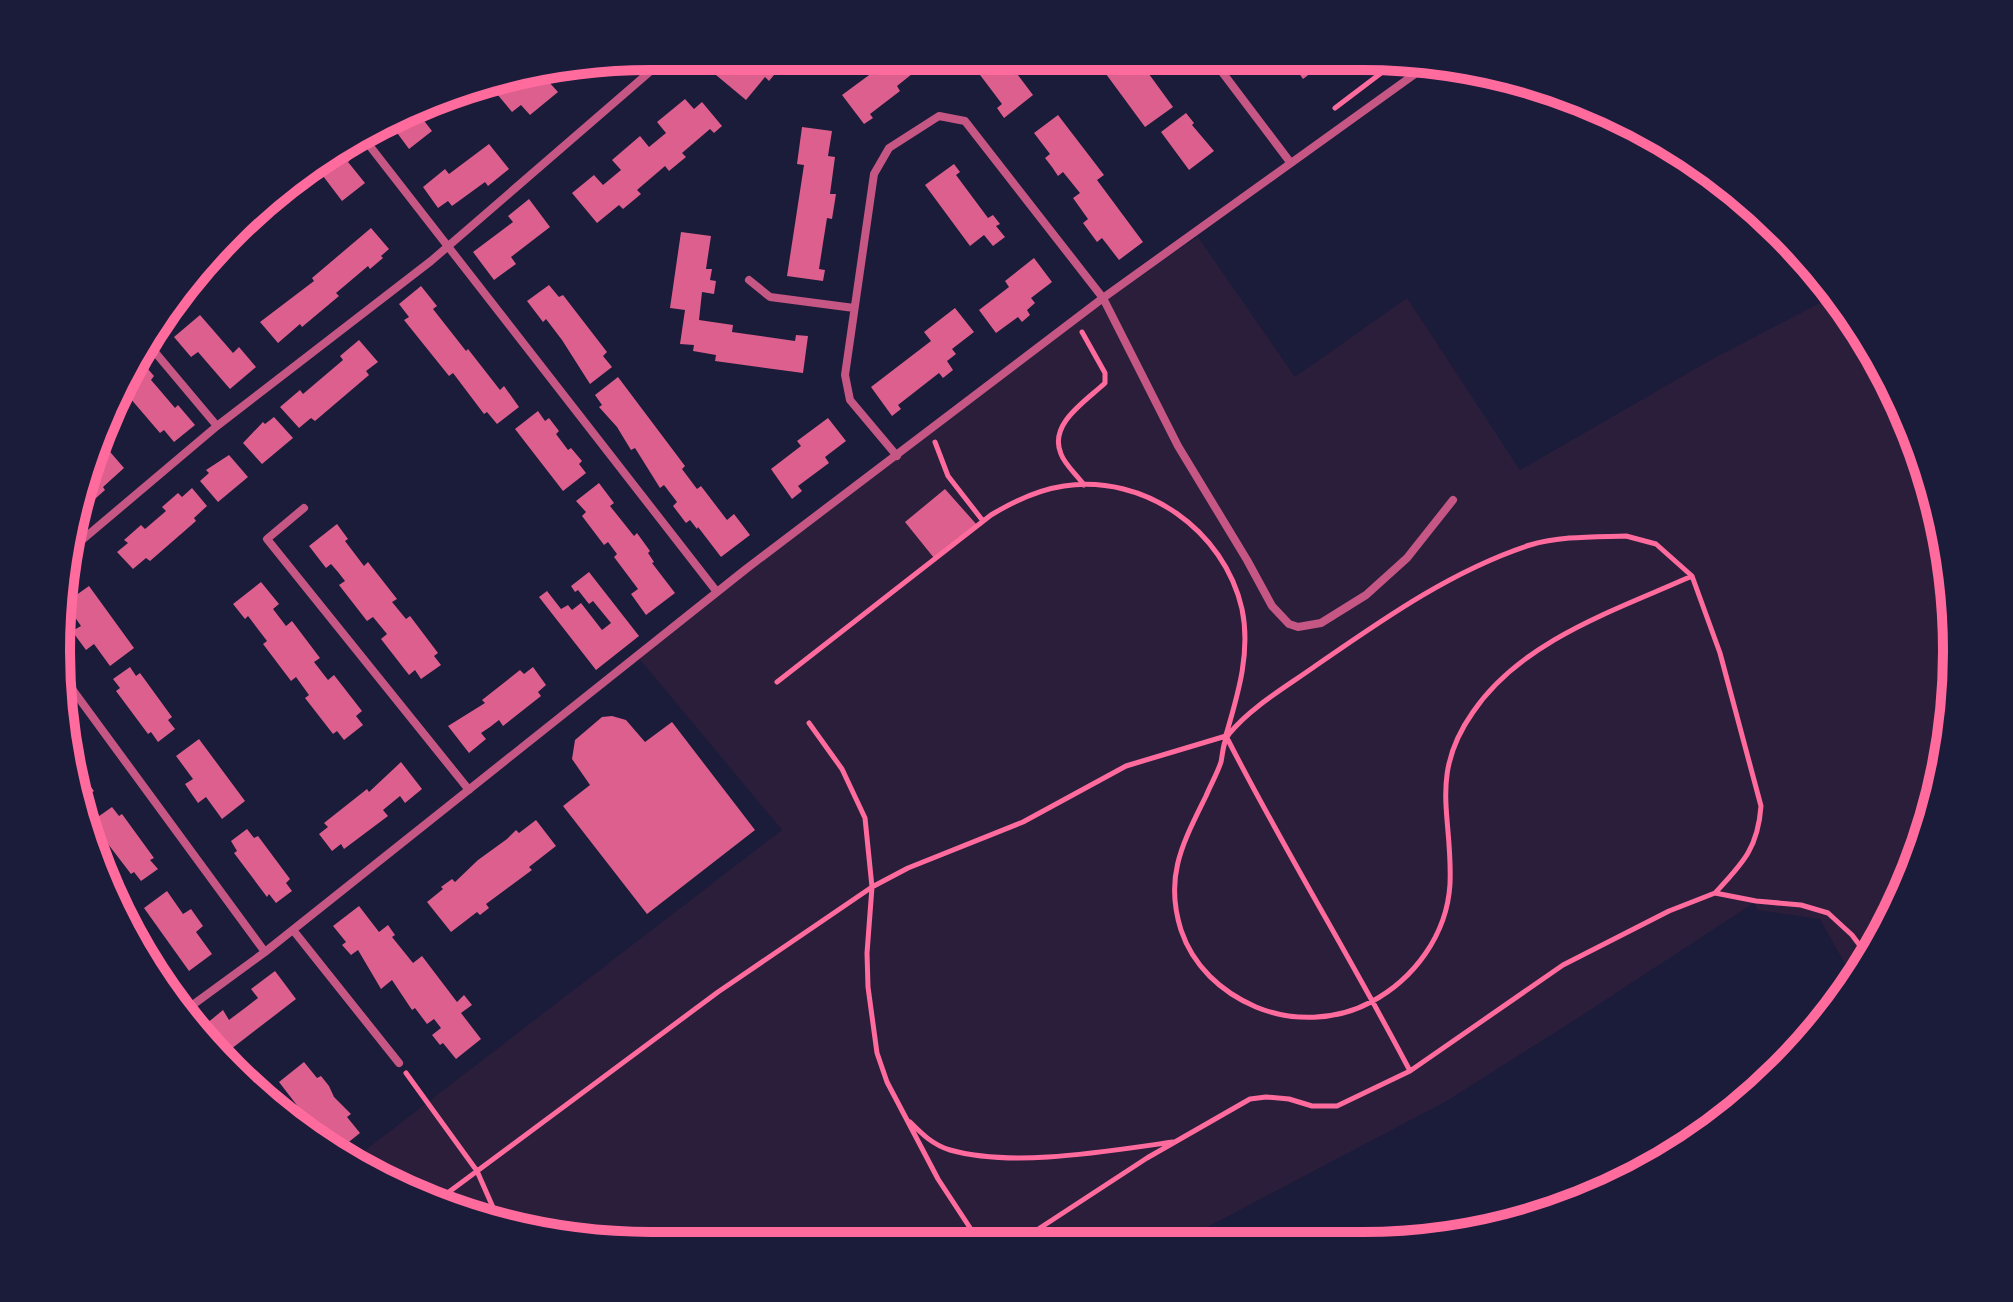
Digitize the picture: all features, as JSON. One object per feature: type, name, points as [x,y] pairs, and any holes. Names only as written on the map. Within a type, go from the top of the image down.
[{"type":"street","points":[[80,541],[217,426],[447,247],[652,70]]},
{"type":"street","points":[[1221,70],[1290,162]]},
{"type":"street","points":[[191,1006],[293,930],[717,592],[1103,298],[1416,73]]},
{"type":"street","points":[[897,456],[850,400],[845,375],[874,174],[889,148],[939,116],[965,121],[1103,298],[1178,446],[1272,606],[1289,624],[1298,627],[1321,623],[1366,595],[1407,558],[1453,500]]},
{"type":"street","points":[[368,144],[717,592]]},
{"type":"street","points":[[749,280],[770,297],[854,308]]},
{"type":"street","points":[[154,351],[217,426]]},
{"type":"street","points":[[304,508],[267,539],[469,790]]},
{"type":"street","points":[[71,687],[265,952]]},
{"type":"street","points":[[293,930],[399,1063]]},
{"type":"path","points":[[1323,118],[1385,71]]},
{"type":"path","points":[[1075,321],[1105,373],[1105,383],[1058,431],[1061,456],[1085,485]]},
{"type":"path","points":[[931,430],[948,476],[983,521]]},
{"type":"path","points":[[777,682],[1013,501],[1041,490],[1085,485],[1132,491],[1178,513],[1197,528],[1234,582],[1242,611],[1244,656],[1242,680],[1216,775],[1177,861],[1173,893],[1176,910],[1191,952],[1217,985],[1244,1002],[1273,1014],[1317,1017],[1356,1010],[1394,990],[1426,954],[1443,916],[1450,885],[1445,781],[1456,743],[1475,708],[1529,657],[1562,636],[1692,576]]},
{"type":"path","points":[[446,1194],[718,992],[872,887],[908,868],[1023,822],[1126,766],[1226,736],[1297,679],[1412,603],[1489,560],[1534,544],[1581,537],[1626,536],[1656,544],[1692,576],[1720,653],[1761,806],[1760,830],[1747,859],[1715,893],[1669,911],[1563,965],[1410,1071],[1337,1106],[1312,1106],[1289,1099],[1266,1097],[1250,1099],[1147,1158],[1034,1232]]},
{"type":"path","points":[[809,723],[842,769],[865,818],[872,887],[867,953],[871,1022],[877,1053],[887,1082],[938,1179],[973,1232]]},
{"type":"path","points":[[1226,736],[1260,804],[1341,942],[1410,1071]]},
{"type":"path","points":[[1715,893],[1801,905],[1828,913],[1861,948]]},
{"type":"path","points":[[399,1063],[477,1171],[494,1210]]},
{"type":"path","points":[[906,1118],[929,1141],[950,1150],[978,1155],[1016,1157],[1067,1154],[1179,1141]]},
{"type":"shaded area","points":[[1198,237],[1295,377],[1407,298],[1520,470],[1716,357],[1825,300],[1865,361],[1899,429],[1932,538],[1942,613],[1942,689],[1932,764],[1923,801],[1899,873],[1848,969],[1820,919],[1757,910],[1755,902],[1445,1102],[1198,1232],[613,1231],[538,1221],[464,1201],[429,1188],[360,1154],[782,830],[637,656],[1122,285]]},
{"type":"building","points":[[720,70],[778,70],[769,81],[765,77],[746,100],[716,75]]},
{"type":"building","points":[[876,70],[917,70],[897,86],[900,91],[870,114],[873,118],[864,124],[842,95]]},
{"type":"building","points":[[976,70],[1014,70],[1033,95],[1004,118],[997,108],[1002,104]]},
{"type":"building","points":[[1112,70],[1146,70],[1173,107],[1145,127],[1106,74]]},
{"type":"building","points":[[1297,70],[1315,70],[1303,79]]},
{"type":"building","points":[[550,79],[548,81],[558,92],[530,115],[521,105],[512,112],[495,92]]},
{"type":"building","points":[[685,99],[694,109],[702,102],[722,126],[714,133],[710,129],[682,153],[686,157],[669,171],[665,166],[637,190],[641,194],[623,209],[619,205],[597,223],[572,193],[594,175],[603,185],[621,170],[612,160],[640,136],[649,147],[666,133],[657,122]]},
{"type":"building","points":[[1186,113],[1214,151],[1189,170],[1161,132]]},
{"type":"building","points":[[1058,115],[1104,175],[1097,180],[1143,242],[1119,260],[1102,238],[1097,242],[1083,223],[1088,219],[1073,198],[1080,193],[1063,172],[1058,176],[1045,158],[1050,154],[1034,133]]},
{"type":"building","points":[[422,117],[432,131],[409,149],[395,130]]},
{"type":"building","points":[[802,127],[832,131],[828,156],[835,157],[830,194],[836,194],[832,219],[827,218],[819,269],[825,270],[823,281],[787,276],[804,165],[797,164]]},
{"type":"building","points":[[489,144],[509,169],[488,186],[485,182],[452,206],[448,201],[438,208],[423,187],[445,169],[449,174]]},
{"type":"building","points":[[348,155],[351,159],[348,162],[365,183],[342,201],[321,173]]},
{"type":"building","points":[[954,164],[960,172],[956,175],[988,218],[993,215],[1000,224],[996,226],[1005,237],[993,246],[984,235],[970,246],[925,185]]},
{"type":"building","points":[[529,199],[550,227],[511,257],[516,264],[494,280],[473,252],[513,222],[508,216]]},
{"type":"building","points":[[371,228],[389,249],[381,256],[383,258],[370,269],[368,266],[336,293],[339,296],[278,343],[260,322],[314,281],[312,278]]},
{"type":"building","points":[[681,232],[711,236],[706,269],[712,269],[710,280],[716,281],[714,294],[702,292],[699,320],[733,325],[732,332],[795,341],[796,335],[808,336],[803,373],[715,361],[716,355],[693,351],[694,345],[680,344],[685,310],[670,308]]},
{"type":"building","points":[[1034,258],[1052,282],[1031,298],[1035,303],[1027,310],[1030,315],[1022,322],[1018,317],[996,333],[979,310],[1009,287],[1005,281]]},
{"type":"building","points":[[549,285],[559,297],[563,295],[607,352],[603,356],[612,367],[590,384],[562,340],[527,301]]},
{"type":"building","points":[[421,286],[437,306],[433,309],[466,351],[468,349],[500,390],[504,386],[519,407],[497,424],[487,412],[484,414],[453,373],[449,376],[404,320],[409,317],[399,304]]},
{"type":"building","points":[[955,308],[974,332],[952,349],[956,354],[947,361],[953,370],[943,378],[939,373],[898,405],[901,409],[892,416],[871,387],[931,341],[924,332]]},
{"type":"building","points":[[200,315],[233,353],[239,347],[256,367],[230,389],[198,352],[191,357],[174,337]]},
{"type":"building","points":[[359,340],[378,362],[366,371],[369,375],[315,421],[311,418],[299,428],[280,407],[300,390],[303,394],[343,360],[340,356]]},
{"type":"building","points":[[145,366],[154,376],[151,380],[175,408],[178,405],[195,425],[174,442],[164,430],[160,433],[129,397]]},
{"type":"building","points":[[618,377],[685,466],[682,469],[697,489],[701,486],[727,520],[734,514],[750,535],[721,557],[698,527],[690,520],[686,523],[673,506],[677,502],[664,485],[660,488],[635,448],[631,450],[617,427],[599,407],[602,405],[595,395]]},
{"type":"building","points":[[538,411],[545,421],[549,418],[568,450],[571,448],[582,461],[579,464],[586,473],[563,491],[515,429]]},
{"type":"building","points":[[274,417],[293,438],[262,464],[243,443],[263,422],[265,424]]},
{"type":"building","points":[[828,418],[846,441],[825,457],[829,463],[798,486],[802,491],[792,499],[771,469],[801,446],[797,441]]},
{"type":"building","points":[[107,448],[124,468],[103,487],[105,490],[89,504]]},
{"type":"building","points":[[229,455],[248,477],[218,502],[200,481],[209,473],[206,470]]},
{"type":"building","points":[[599,483],[614,503],[610,506],[634,536],[637,533],[650,551],[652,563],[675,593],[646,615],[631,594],[638,589],[614,557],[617,554],[608,542],[604,545],[582,516],[586,512],[576,501]]},
{"type":"building","points":[[192,488],[207,506],[194,518],[196,521],[150,561],[146,558],[133,569],[117,552],[128,543],[124,540],[141,525],[145,529],[166,511],[162,507],[178,493],[182,497]]},
{"type":"building","points":[[945,489],[977,525],[934,558],[905,522]]},
{"type":"building","points":[[337,524],[348,539],[345,541],[364,566],[368,562],[397,599],[392,602],[406,619],[410,616],[438,653],[434,656],[441,665],[421,679],[415,670],[409,675],[381,639],[387,634],[373,617],[367,621],[339,585],[345,581],[331,564],[326,568],[309,546]]},
{"type":"building","points":[[589,572],[639,636],[596,670],[539,597],[547,591],[561,609],[568,605],[572,610],[581,603],[602,630],[611,623],[593,601],[589,604],[571,586]]},
{"type":"building","points":[[261,582],[279,604],[273,609],[286,626],[292,621],[320,658],[314,662],[328,680],[334,675],[362,711],[356,716],[363,725],[344,740],[337,731],[333,734],[305,698],[309,695],[296,677],[291,681],[263,644],[267,641],[248,616],[245,619],[233,604]]},
{"type":"building","points":[[89,586],[134,648],[110,666],[94,644],[86,650],[72,631],[81,626],[71,612],[73,598]]},
{"type":"building","points":[[130,667],[136,676],[140,673],[172,717],[168,720],[175,729],[158,742],[151,732],[148,734],[116,691],[120,688],[113,679]]},
{"type":"building","points":[[533,667],[546,685],[538,692],[541,696],[503,726],[499,720],[481,733],[486,739],[469,753],[448,726],[485,703],[482,700],[520,670],[524,674]]},
{"type":"building","points":[[602,717],[626,720],[645,742],[672,722],[755,830],[647,914],[563,806],[590,785],[572,759],[575,740]]},
{"type":"building","points":[[199,739],[245,801],[222,819],[206,797],[198,803],[185,784],[193,779],[176,756]]},
{"type":"building","points":[[401,762],[422,789],[405,803],[400,796],[383,810],[388,816],[344,849],[341,844],[332,851],[319,834],[328,827],[324,823],[367,789],[369,792]]},
{"type":"building","points":[[84,778],[94,791],[89,795]]},
{"type":"building","points":[[112,807],[119,816],[122,814],[154,858],[150,860],[158,869],[141,881],[134,872],[131,874],[100,833],[102,828],[95,819]]},
{"type":"building","points":[[536,820],[556,846],[529,867],[532,870],[486,904],[489,908],[480,915],[477,912],[451,932],[427,902],[443,889],[441,887],[452,879],[455,882],[516,830],[519,833]]},
{"type":"building","points":[[247,829],[254,838],[258,836],[290,879],[286,883],[292,891],[276,903],[269,894],[267,897],[234,853],[237,851],[231,841]]},
{"type":"building","points":[[167,891],[183,914],[191,909],[203,926],[196,932],[212,954],[189,971],[144,908]]},
{"type":"building","points":[[359,906],[379,932],[388,925],[395,935],[392,937],[413,963],[422,956],[457,1002],[464,995],[472,1005],[461,1013],[481,1039],[456,1059],[432,1035],[441,1028],[434,1019],[427,1024],[415,1008],[412,1010],[392,980],[381,989],[358,950],[351,955],[342,945],[346,942],[333,926]]},
{"type":"building","points":[[275,971],[296,999],[229,1050],[206,1024],[223,1010],[229,1020],[258,998],[251,989]]},
{"type":"building","points":[[304,1062],[317,1078],[321,1076],[329,1086],[334,1097],[351,1114],[347,1117],[360,1133],[345,1145],[328,1134],[296,1111],[299,1108],[279,1082]]}]
